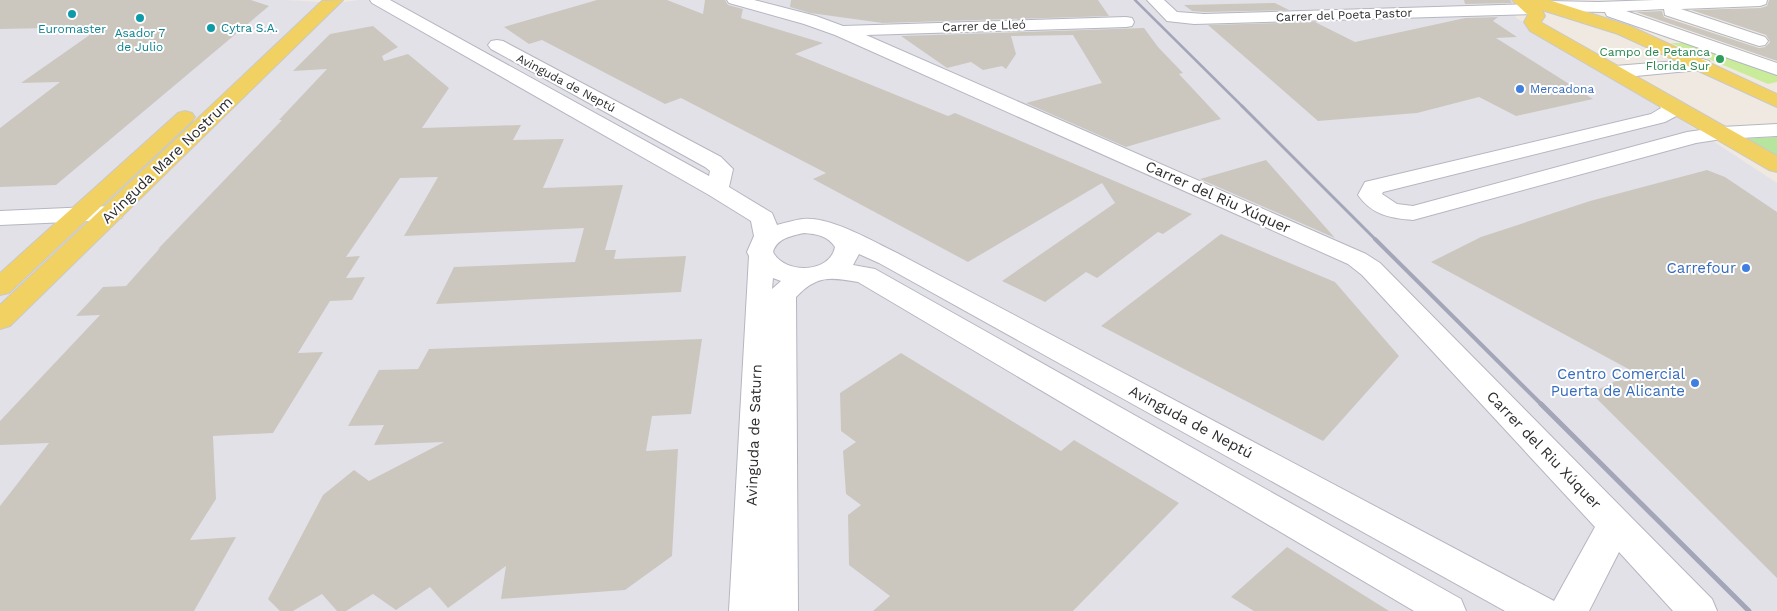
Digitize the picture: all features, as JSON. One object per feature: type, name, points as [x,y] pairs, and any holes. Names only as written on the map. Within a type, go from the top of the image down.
[{"type":"main road","name":"Avinguda Mare Nostrum","points":[[0,287],[302,10],[308,3],[308,0]]},
{"type":"main road","name":"Avinguda Mare Nostrum","points":[[0,320],[328,4],[335,0]]},
{"type":"main road","points":[[1777,101],[1624,30],[1583,15],[1538,8],[1536,27],[1777,165]]},
{"type":"street","name":"Carrer del Riu Xúquer","points":[[735,0],[810,20],[841,31],[1358,259],[1371,269],[1698,611]]},
{"type":"street","name":"Carrer del Poeta Pastor","points":[[1155,0],[1173,17],[1196,17],[1198,19],[1495,11],[1522,13],[1527,16],[1538,8],[1754,1]]},
{"type":"street","points":[[1754,1],[1777,8]]},
{"type":"street","name":"Avinguda de Neptú","points":[[382,2],[424,5],[459,24]]},
{"type":"street","name":"Avinguda de Neptú","points":[[382,2],[717,190],[762,218],[764,248]]},
{"type":"street","points":[[1653,5],[1759,41]]},
{"type":"street","points":[[1598,7],[1777,69]]},
{"type":"street","name":"Carrer de Lleó","points":[[841,31],[1126,22]]},
{"type":"street","points":[[1723,50],[1777,36]]},
{"type":"street","name":"Avinguda de Neptú","points":[[485,39],[713,162],[722,169],[717,190]]},
{"type":"street","points":[[1614,72],[1702,65]]},
{"type":"street","points":[[1668,103],[1673,110],[1658,118],[1373,187],[1370,195],[1379,206],[1394,211],[1413,213],[1682,141],[1722,133],[1777,130]]},
{"type":"street","points":[[1627,126],[1661,128],[1671,132],[1682,141]]},
{"type":"street","points":[[1452,169],[1452,177],[1458,184],[1469,190],[1491,193]]},
{"type":"street","points":[[0,218],[112,213]]},
{"type":"street","name":"Avinguda de Neptú","points":[[764,248],[790,228],[818,227],[888,258],[1540,611]]},
{"type":"street","name":"Avinguda de Saturn","points":[[779,611],[782,295],[816,272],[844,259],[848,247],[840,236]]},
{"type":"street","points":[[764,248],[766,265],[775,271],[866,275],[1446,611]]},
{"type":"street","name":"Avinguda de Saturn","points":[[748,611],[764,248]]},
{"type":"street","points":[[1569,611],[1615,524]]},
{"type":"shaded area","points":[[0,0],[287,0],[336,3],[359,0],[1513,0],[1517,3],[1515,17],[1655,103],[1777,183],[1777,611],[0,611]]},
{"type":"green space","name":"Campo de Petanca Florida Sur","points":[[1671,43],[1684,43],[1777,75],[1777,82],[1768,84]]},
{"type":"green space","points":[[1777,137],[1777,161],[1740,139]]},
{"type":"building","points":[[0,0],[251,0],[269,6],[56,185],[0,187],[0,128],[60,82],[21,83],[101,27],[0,29]]},
{"type":"building","points":[[597,0],[667,0],[703,14],[705,0],[725,0],[728,5],[743,9],[741,18],[823,43],[795,54],[948,116],[955,113],[1192,214],[1163,234],[1158,232],[1097,278],[1086,272],[1045,302],[1002,281],[1115,203],[1102,183],[968,262],[813,179],[826,173],[681,98],[665,104],[542,40],[529,44],[504,27]]},
{"type":"building","points":[[791,0],[1098,0],[1109,16],[883,23],[810,13],[790,7]]},
{"type":"building","points":[[1464,0],[1510,0],[1512,3],[1465,4]]},
{"type":"building","points":[[1769,0],[1777,0],[1777,61],[1636,12],[1662,11],[1664,17],[1759,48],[1765,47],[1770,42],[1766,35],[1691,10],[1760,8],[1767,6]]},
{"type":"building","points":[[1275,3],[1289,10],[1204,12],[1192,11],[1184,5]]},
{"type":"building","points":[[1498,17],[1493,21],[1517,37],[1496,38],[1593,99],[1516,116],[1479,97],[1417,113],[1318,121],[1208,25],[1315,22],[1355,42],[1465,18]]},
{"type":"building","points":[[373,26],[398,47],[382,56],[384,61],[408,54],[449,88],[422,128],[521,125],[513,140],[564,139],[543,188],[623,185],[605,250],[616,250],[614,259],[686,256],[681,292],[436,304],[454,267],[575,262],[584,228],[404,236],[438,177],[400,178],[346,257],[360,256],[346,278],[365,277],[352,300],[330,301],[298,353],[323,352],[273,433],[213,436],[216,499],[190,540],[236,537],[194,611],[0,611],[0,506],[49,443],[0,445],[0,421],[100,315],[76,316],[103,287],[126,286],[160,248],[158,249],[282,120],[279,120],[327,69],[293,71],[330,34]]},
{"type":"building","points":[[1144,28],[1158,47],[1183,73],[1179,74],[1221,119],[1126,147],[1026,103],[1102,83],[1073,35],[1011,36],[1016,54],[1006,69],[1002,66],[983,70],[971,62],[947,68],[901,36]]},
{"type":"building","points":[[1266,160],[1335,238],[1200,179]]},
{"type":"building","name":"Centro Comercial Puerta de Alicante","points":[[1707,170],[1725,177],[1777,212],[1777,578],[1591,393],[1634,372],[1431,262],[1481,237],[1590,201]]},
{"type":"building","points":[[1221,234],[1335,282],[1399,356],[1323,441],[1101,326]]},
{"type":"building","points":[[702,339],[691,414],[652,416],[646,451],[678,449],[672,556],[625,590],[501,599],[506,566],[448,608],[430,587],[396,610],[373,594],[346,611],[337,611],[322,594],[293,611],[280,611],[268,599],[323,495],[354,470],[369,481],[444,442],[374,445],[384,425],[348,426],[379,370],[418,369],[429,349]]},
{"type":"building","points":[[901,353],[1061,451],[1074,440],[1179,503],[1073,611],[873,611],[890,596],[849,565],[848,515],[861,505],[846,494],[843,451],[856,442],[841,431],[840,393]]},
{"type":"building","points":[[1287,547],[1389,611],[1254,611],[1231,597]]},
{"type":"railway","points":[[1135,0],[1243,107]]},
{"type":"railway","points":[[1243,107],[1375,239]]},
{"type":"railway","points":[[1375,239],[1543,406]]},
{"type":"railway","points":[[1541,404],[1749,611]]},
{"type":"place","name":"Euromaster","points":[[72,14]]},
{"type":"place","name":"Asador 7 de Julio","points":[[140,18]]},
{"type":"place","name":"Cytra S.A.","points":[[211,28]]},
{"type":"place","name":"Campo de Petanca Florida Sur","points":[[1720,59]]},
{"type":"place","name":"Mercadona","points":[[1520,89]]},
{"type":"place","name":"Carrefour","points":[[1746,268]]},
{"type":"place","name":"Centro Comercial Puerta de Alicante","points":[[1695,383]]}]
